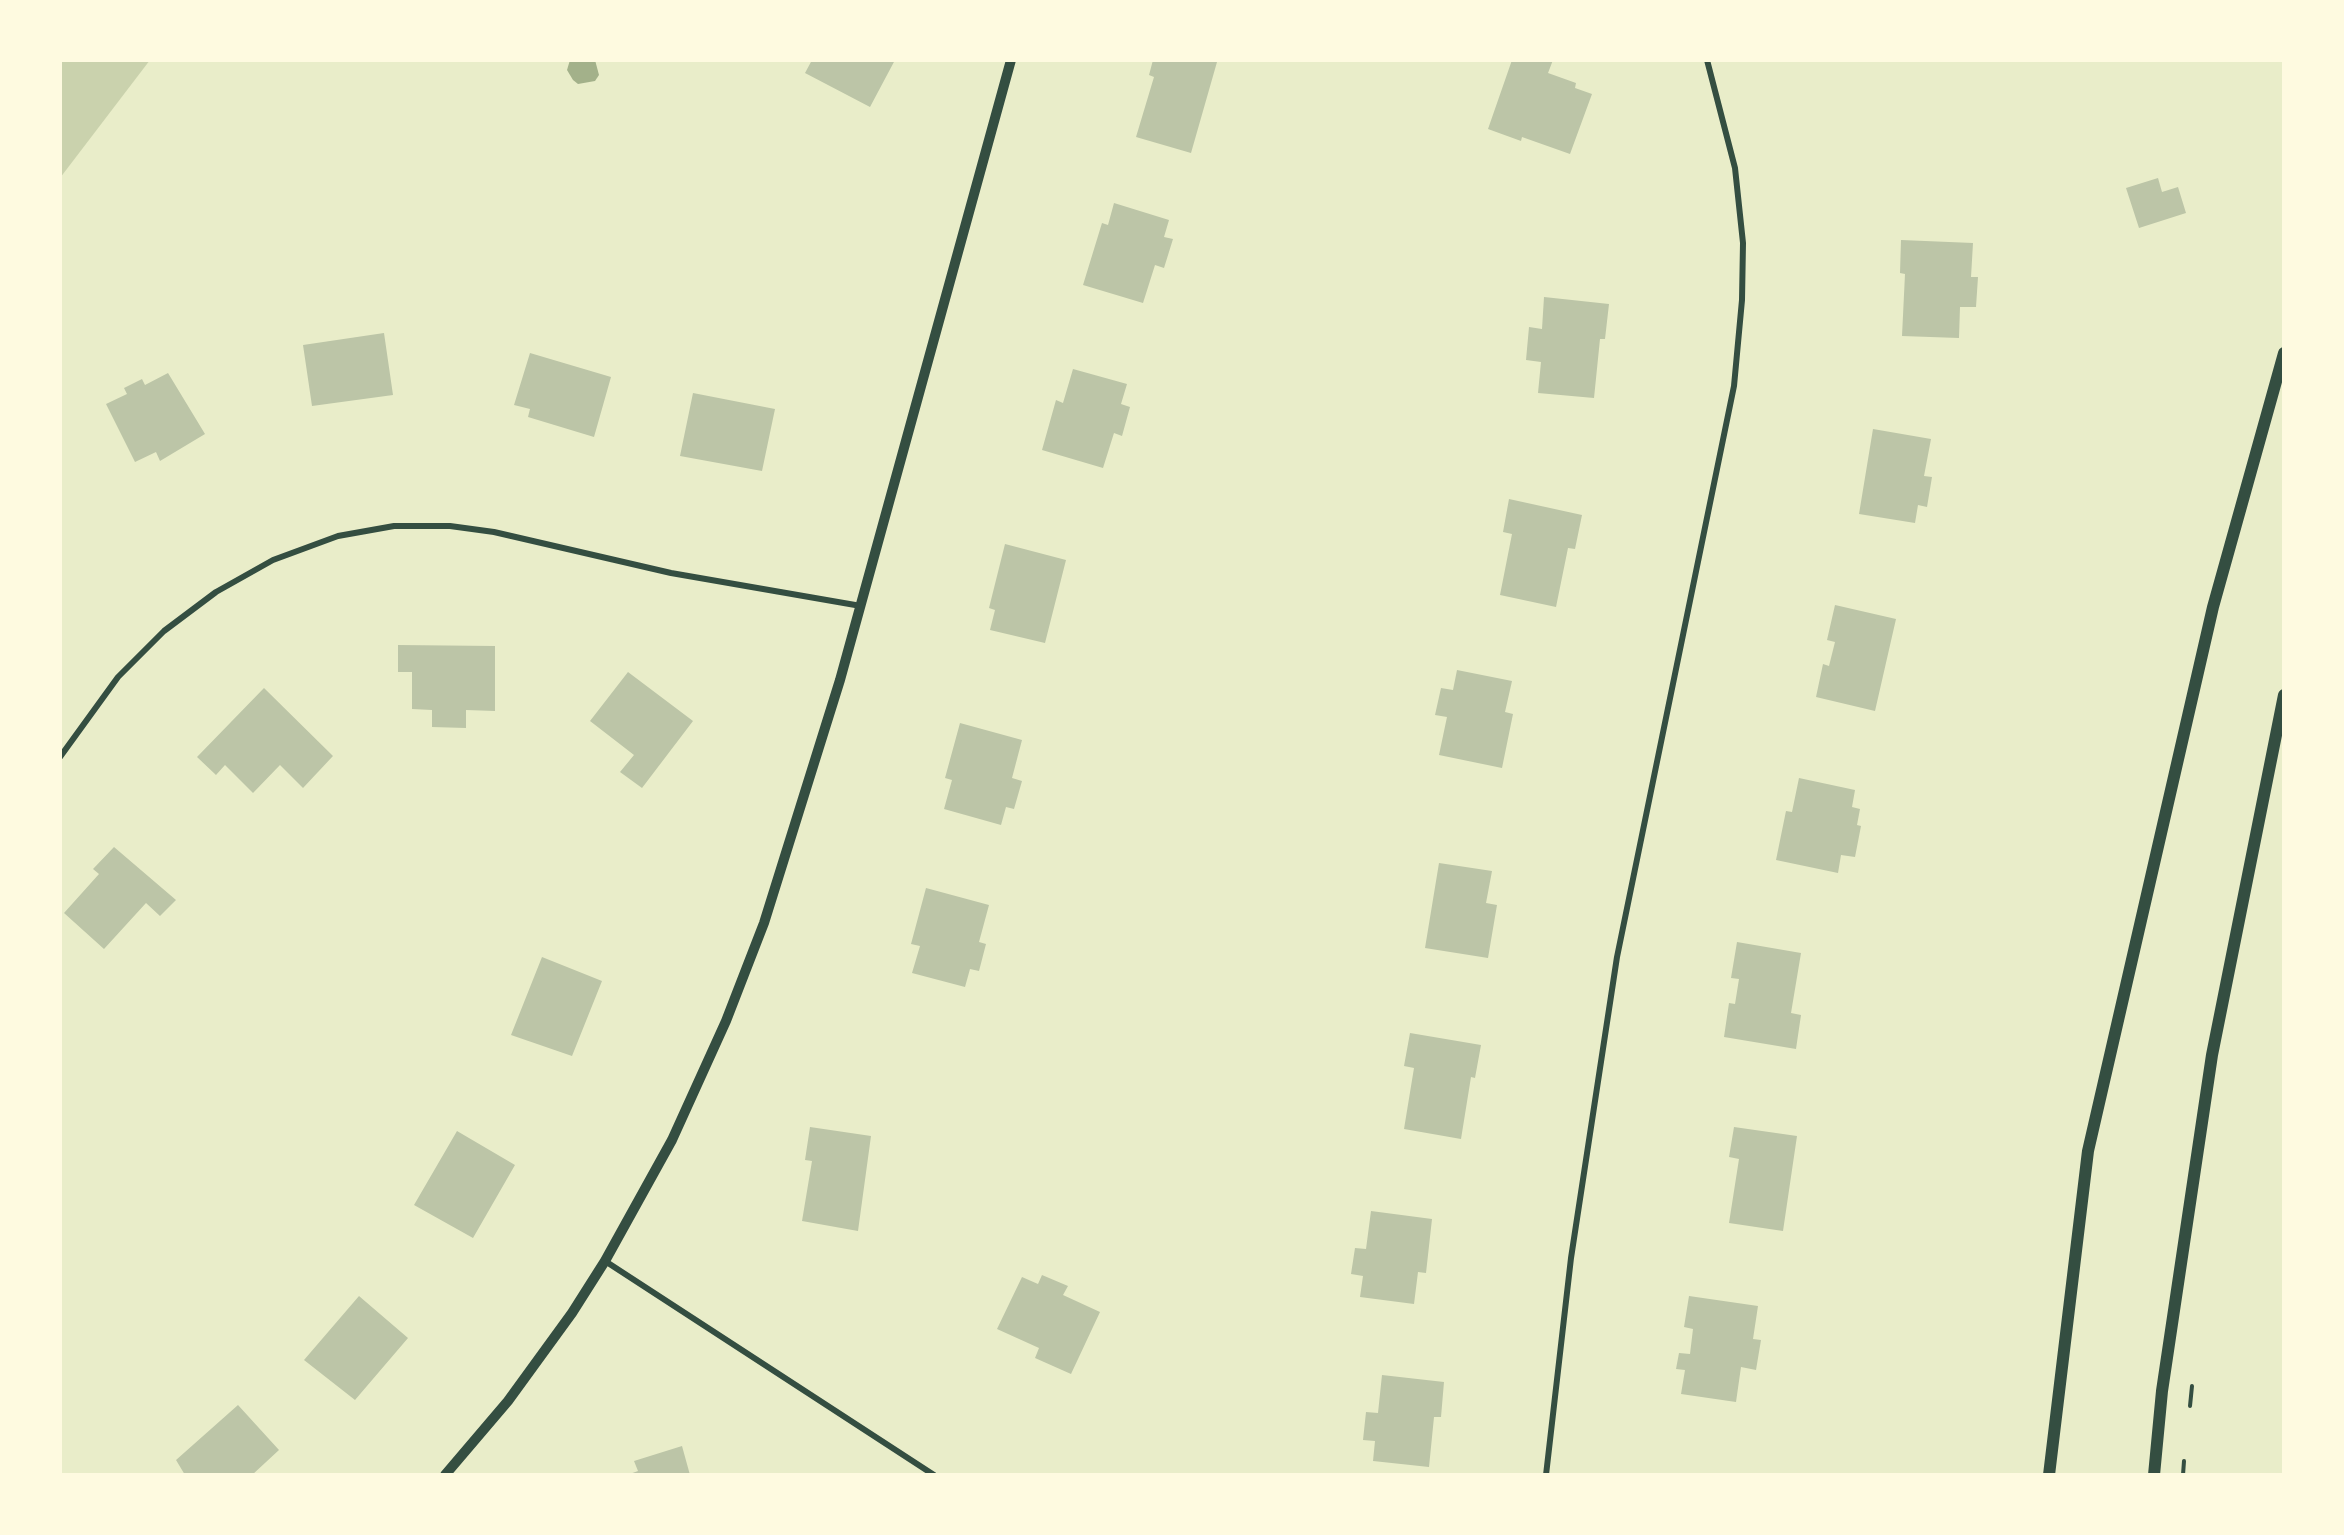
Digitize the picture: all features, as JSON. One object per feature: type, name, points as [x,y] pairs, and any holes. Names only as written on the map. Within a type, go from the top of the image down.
[{"type":"main road","points":[[2049,1475],[2088,1151],[2213,607],[2284,353]]},
{"type":"main road","points":[[2154,1475],[2162,1391],[2212,1055],[2284,695]]},
{"type":"street","points":[[445,1475],[508,1401],[572,1313],[672,1140],[726,1021],[764,923],[840,680],[1011,60]]},
{"type":"street","points":[[1546,1475],[1571,1258],[1617,957],[1734,386],[1742,300],[1743,243],[1735,168],[1707,60]]},
{"type":"street","points":[[60,757],[118,677],[164,631],[216,592],[273,560],[338,536],[394,526],[450,526],[494,532],[671,573],[861,606]]},
{"type":"street","points":[[604,1261],[934,1475]]},
{"type":"path","points":[[2188,1415],[2192,1381]]},
{"type":"path","points":[[2183,1475],[2185,1455]]},
{"type":"shaded area","points":[[60,60],[150,60],[60,178]]},
{"type":"shaded area","points":[[570,60],[595,60],[599,75],[595,81],[578,84],[573,80],[567,70]]},
{"type":"building","points":[[812,60],[895,60],[870,107],[805,73]]},
{"type":"building","points":[[1153,60],[1211,60],[1217,62],[1191,153],[1136,137],[1154,77],[1149,75]]},
{"type":"building","points":[[1512,60],[1553,60],[1548,73],[1576,83],[1575,88],[1592,94],[1570,154],[1522,137],[1521,141],[1488,129]]},
{"type":"building","points":[[2158,178],[2162,192],[2178,187],[2186,213],[2139,228],[2126,188]]},
{"type":"building","points":[[1114,203],[1169,220],[1164,237],[1173,239],[1164,268],[1155,265],[1143,303],[1083,285],[1102,223],[1108,225]]},
{"type":"building","points":[[1901,240],[1973,243],[1971,277],[1978,277],[1976,307],[1960,307],[1959,338],[1902,336],[1905,274],[1900,273]]},
{"type":"building","points":[[1544,297],[1609,304],[1605,339],[1600,339],[1594,398],[1538,393],[1541,362],[1526,360],[1529,327],[1542,329]]},
{"type":"building","points":[[384,333],[393,395],[312,406],[303,345]]},
{"type":"building","points":[[530,353],[611,377],[594,437],[528,417],[530,409],[514,405]]},
{"type":"building","points":[[1073,369],[1127,384],[1121,404],[1130,407],[1122,436],[1114,433],[1103,468],[1042,450],[1056,400],[1063,403]]},
{"type":"building","points":[[168,373],[205,434],[160,461],[156,452],[135,462],[106,404],[127,394],[124,388],[142,379],[145,385]]},
{"type":"building","points":[[693,393],[775,409],[762,471],[680,456]]},
{"type":"building","points":[[1873,429],[1931,439],[1924,476],[1932,477],[1927,507],[1918,505],[1915,523],[1859,514]]},
{"type":"building","points":[[1509,499],[1582,515],[1575,549],[1568,548],[1556,607],[1500,595],[1512,534],[1503,532]]},
{"type":"building","points":[[1005,544],[1066,560],[1045,643],[990,630],[995,610],[989,608]]},
{"type":"building","points":[[1835,605],[1896,619],[1875,711],[1816,697],[1823,664],[1829,666],[1835,642],[1827,640]]},
{"type":"building","points":[[398,645],[495,646],[495,711],[466,710],[466,728],[432,727],[432,710],[412,709],[412,672],[398,672]]},
{"type":"building","points":[[1457,670],[1512,681],[1505,712],[1513,714],[1502,768],[1439,755],[1447,717],[1435,715],[1441,688],[1453,690]]},
{"type":"building","points":[[628,672],[693,721],[642,788],[620,772],[634,755],[590,721]]},
{"type":"building","points":[[264,688],[333,756],[303,788],[280,765],[253,793],[225,765],[216,775],[197,757]]},
{"type":"building","points":[[960,723],[1022,740],[1012,778],[1022,781],[1014,809],[1006,807],[1001,825],[944,809],[952,780],[945,778]]},
{"type":"building","points":[[1799,778],[1855,790],[1852,807],[1860,809],[1857,825],[1861,826],[1855,857],[1841,855],[1838,873],[1776,860],[1786,811],[1792,812]]},
{"type":"building","points":[[114,847],[176,900],[160,916],[146,903],[104,949],[64,913],[99,874],[93,869]]},
{"type":"building","points":[[1439,863],[1492,871],[1486,903],[1497,905],[1488,958],[1425,948]]},
{"type":"building","points":[[926,888],[989,905],[979,942],[986,944],[979,971],[970,969],[965,987],[912,973],[920,946],[911,944]]},
{"type":"building","points":[[1737,942],[1801,953],[1791,1013],[1801,1015],[1796,1049],[1724,1037],[1729,1003],[1735,1004],[1739,979],[1731,978]]},
{"type":"building","points":[[542,957],[602,981],[572,1056],[511,1035]]},
{"type":"building","points":[[1410,1033],[1481,1045],[1475,1078],[1471,1077],[1461,1139],[1404,1129],[1414,1068],[1404,1066]]},
{"type":"building","points":[[810,1127],[871,1136],[858,1231],[802,1221],[812,1161],[805,1160]]},
{"type":"building","points":[[1734,1127],[1797,1136],[1783,1231],[1729,1223],[1739,1159],[1729,1157]]},
{"type":"building","points":[[457,1131],[515,1165],[473,1238],[414,1205]]},
{"type":"building","points":[[1371,1211],[1432,1219],[1426,1273],[1418,1272],[1414,1304],[1360,1297],[1363,1276],[1351,1274],[1355,1248],[1366,1249]]},
{"type":"building","points":[[1042,1275],[1068,1286],[1063,1295],[1100,1312],[1071,1374],[1035,1358],[1039,1348],[997,1329],[1022,1277],[1038,1284]]},
{"type":"building","points":[[359,1296],[408,1338],[355,1400],[304,1360]]},
{"type":"building","points":[[1689,1296],[1758,1306],[1753,1339],[1761,1340],[1756,1370],[1741,1367],[1736,1402],[1681,1394],[1685,1370],[1676,1369],[1679,1353],[1690,1354],[1693,1329],[1684,1327]]},
{"type":"building","points":[[1382,1375],[1444,1382],[1441,1417],[1434,1417],[1429,1467],[1373,1461],[1375,1441],[1363,1440],[1366,1412],[1378,1413]]},
{"type":"building","points":[[238,1405],[279,1450],[252,1475],[185,1475],[176,1460]]},
{"type":"building","points":[[682,1446],[690,1475],[627,1475],[638,1471],[634,1461]]}]
